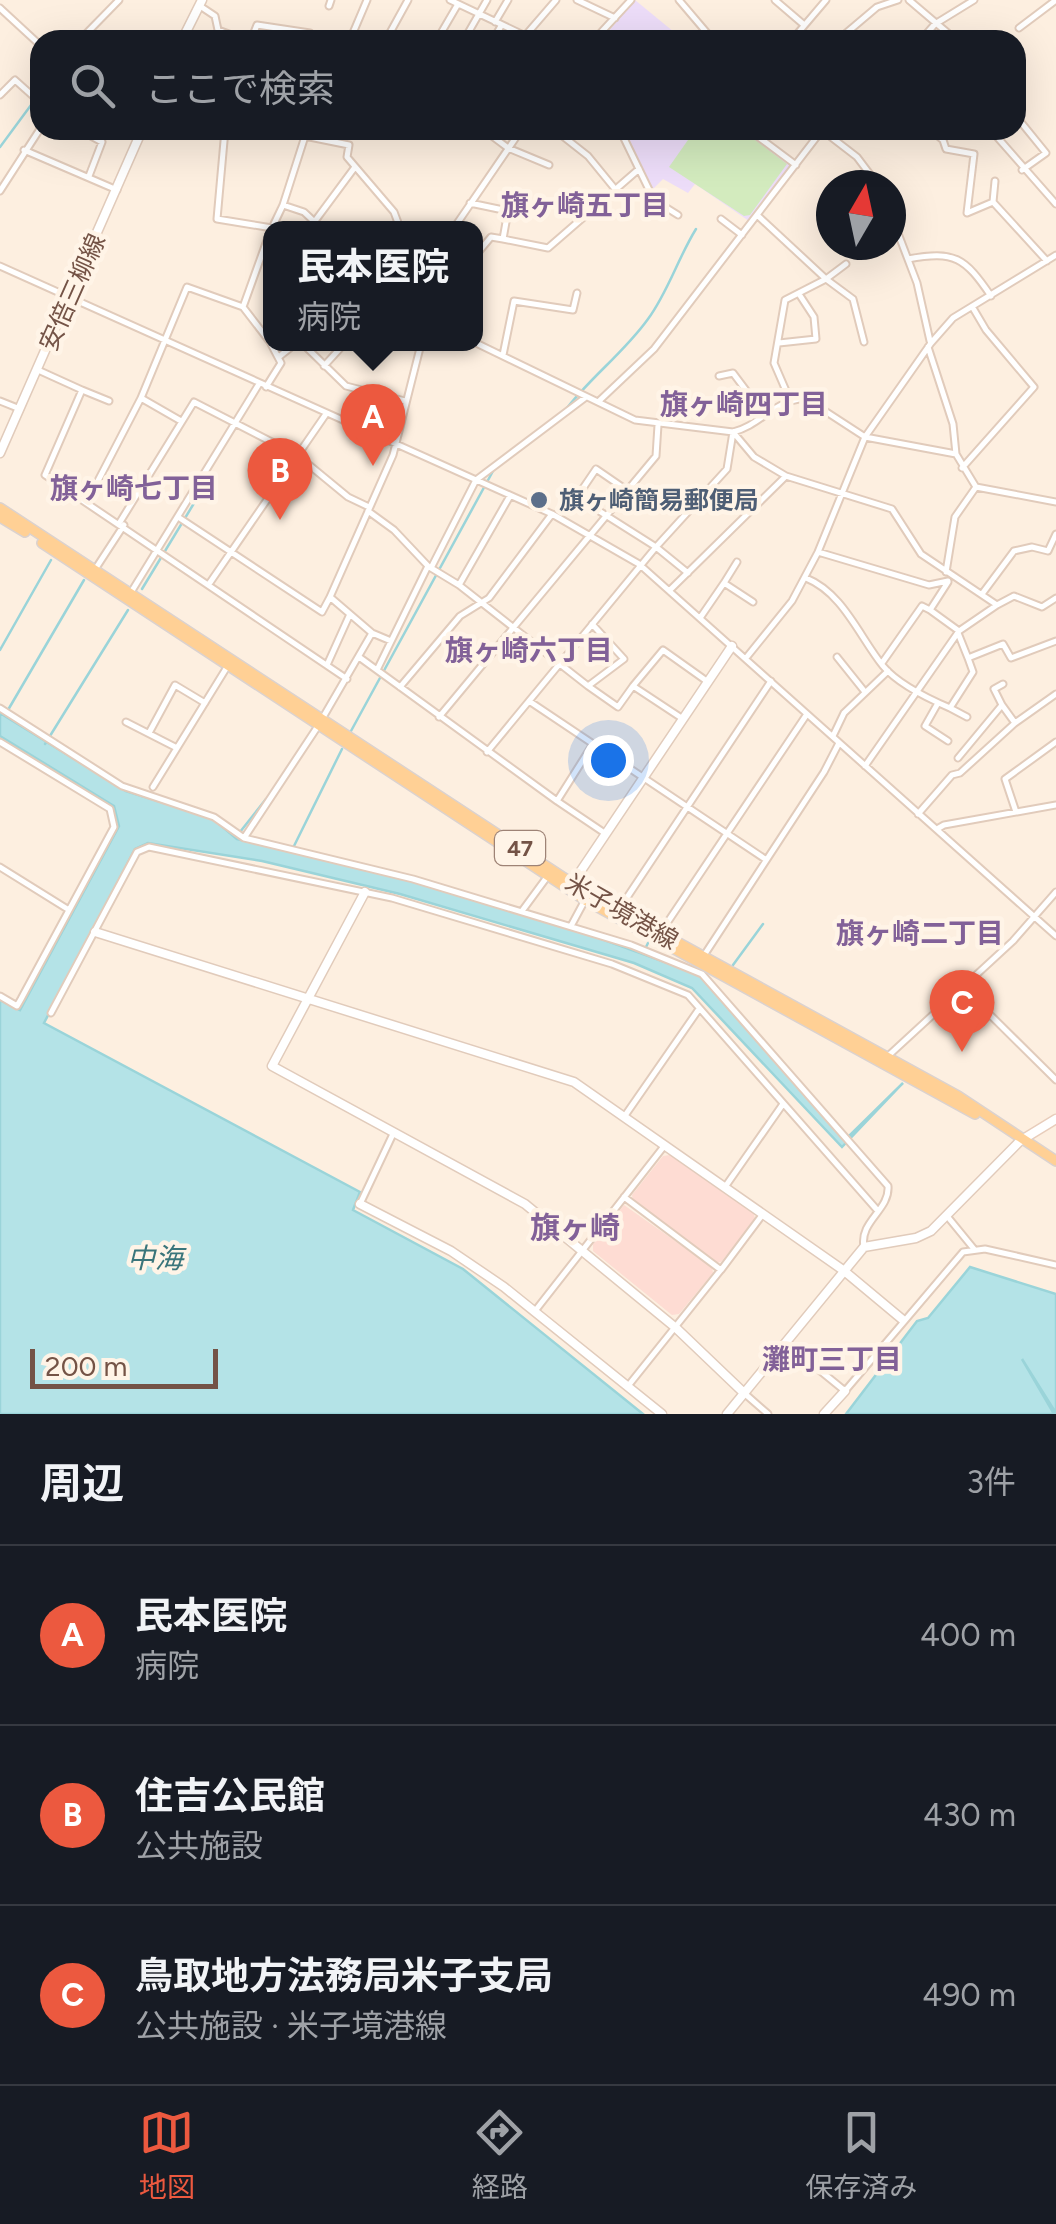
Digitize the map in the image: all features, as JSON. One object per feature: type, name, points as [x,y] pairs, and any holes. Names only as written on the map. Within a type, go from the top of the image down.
[{"type":"main road","name":"米子境港線","points":[[0,508],[548,876],[660,933],[701,961]]},
{"type":"main road","name":"米子境港線","points":[[0,517],[571,886],[586,900],[884,1060],[1023,1139],[1056,1165]]},
{"type":"street","points":[[90,30],[119,0]]},
{"type":"street","points":[[354,30],[367,0]]},
{"type":"street","points":[[392,30],[408,0]]},
{"type":"street","points":[[450,0],[512,30]]},
{"type":"street","points":[[470,30],[487,0]]},
{"type":"street","points":[[496,30],[508,0]]},
{"type":"street","points":[[530,30],[556,0]]},
{"type":"street","points":[[577,0],[614,18]]},
{"type":"street","points":[[603,30],[631,0]]},
{"type":"street","points":[[679,0],[704,30]]},
{"type":"street","points":[[774,0],[804,24]]},
{"type":"street","points":[[799,30],[826,0]]},
{"type":"street","points":[[850,30],[877,8],[898,0]]},
{"type":"street","points":[[909,0],[943,30]]},
{"type":"street","points":[[930,30],[974,0]]},
{"type":"street","points":[[1019,28],[1056,0]]},
{"type":"street","points":[[187,30],[201,3],[215,16],[218,30]]},
{"type":"street","points":[[443,30],[458,4]]},
{"type":"street","points":[[0,8],[30,36]]},
{"type":"street","points":[[255,30],[258,25],[290,30]]},
{"type":"street","points":[[0,95],[15,80],[30,93]]},
{"type":"street","points":[[1022,170],[1046,153],[1026,128]]},
{"type":"street","points":[[0,191],[32,140]]},
{"type":"street","points":[[88,177],[102,142],[98,140]]},
{"type":"street","name":"安倍三柳線","points":[[0,454],[138,140]]},
{"type":"street","points":[[224,140],[217,219],[263,228]]},
{"type":"street","points":[[276,221],[304,140]]},
{"type":"street","points":[[331,140],[349,146],[347,156],[397,221]]},
{"type":"street","points":[[497,140],[549,165]]},
{"type":"street","points":[[458,221],[514,140]]},
{"type":"street","points":[[567,140],[588,156],[615,189]]},
{"type":"street","points":[[625,140],[654,200],[678,216]]},
{"type":"street","points":[[762,140],[796,165]]},
{"type":"street","points":[[598,402],[654,349],[815,140]]},
{"type":"street","points":[[834,140],[866,170]]},
{"type":"street","points":[[943,140],[946,149],[974,154],[967,213],[993,202]]},
{"type":"street","points":[[999,140],[1056,204]]},
{"type":"street","points":[[24,150],[117,190]]},
{"type":"street","points":[[316,221],[355,167]]},
{"type":"street","points":[[483,247],[491,237],[548,248],[640,169]]},
{"type":"street","points":[[995,181],[993,202],[1048,261]]},
{"type":"street","points":[[470,202],[508,211],[503,238]]},
{"type":"street","points":[[282,205],[313,221]]},
{"type":"street","points":[[757,215],[826,279],[853,298],[864,342]]},
{"type":"street","points":[[721,219],[742,235]]},
{"type":"street","points":[[908,259],[940,253],[964,261],[991,297]]},
{"type":"street","points":[[243,307],[263,254]]},
{"type":"street","points":[[906,254],[962,468],[976,488],[1056,502]]},
{"type":"street","points":[[746,658],[805,578],[865,437],[929,344],[953,318],[1056,254]]},
{"type":"street","points":[[790,400],[774,363],[785,300],[846,264]]},
{"type":"street","points":[[0,266],[552,514],[640,564],[1056,936]]},
{"type":"street","points":[[88,500],[140,398],[187,287],[243,307],[263,333]]},
{"type":"street","points":[[502,355],[514,301],[573,310],[578,293]]},
{"type":"street","points":[[778,343],[816,339],[814,317],[799,294]]},
{"type":"street","points":[[962,468],[1034,387],[986,330],[973,308]]},
{"type":"street","points":[[483,346],[636,420],[733,432],[745,429],[763,413],[790,400],[805,398],[865,437],[956,454]]},
{"type":"street","points":[[130,595],[234,425],[279,368],[277,351]]},
{"type":"street","points":[[280,356],[288,351]]},
{"type":"street","points":[[307,351],[346,386],[406,401]]},
{"type":"street","points":[[324,366],[338,351]]},
{"type":"street","points":[[178,517],[322,612],[395,444],[418,351]]},
{"type":"street","points":[[38,370],[109,401]]},
{"type":"street","points":[[719,376],[733,373],[763,413]]},
{"type":"street","points":[[82,390],[45,475],[88,500],[347,679]]},
{"type":"street","points":[[377,670],[476,480],[586,397]]},
{"type":"street","points":[[140,398],[182,421]]},
{"type":"street","points":[[0,401],[20,410]]},
{"type":"street","points":[[94,571],[194,402],[296,456],[348,498],[369,509],[429,567],[459,585],[618,708],[663,650],[708,682]]},
{"type":"street","points":[[208,584],[326,414]]},
{"type":"street","points":[[439,718],[656,456],[658,425]]},
{"type":"street","points":[[733,432],[742,448],[786,476],[892,510],[912,544],[949,576],[997,605]]},
{"type":"street","points":[[486,752],[640,564],[727,469],[733,432]]},
{"type":"street","points":[[628,491],[596,469],[577,497],[656,546],[688,574]]},
{"type":"street","points":[[670,590],[786,476]]},
{"type":"street","points":[[930,610],[949,576],[955,516],[976,488]]},
{"type":"street","points":[[459,585],[510,496]]},
{"type":"street","points":[[400,687],[460,616],[481,604],[552,514]]},
{"type":"street","points":[[982,594],[1014,551],[1032,547],[1048,551],[1056,534]]},
{"type":"street","points":[[818,552],[929,586],[949,576]]},
{"type":"street","points":[[700,618],[736,562]]},
{"type":"street","points":[[805,578],[827,589],[888,671],[967,718]]},
{"type":"street","points":[[724,583],[754,602]]},
{"type":"street","points":[[865,766],[958,632],[1014,596],[1042,607],[1056,598]]},
{"type":"street","points":[[330,598],[372,632],[391,641]]},
{"type":"street","points":[[882,664],[922,606],[930,610],[958,632],[974,672],[950,708]]},
{"type":"street","points":[[327,665],[350,614]]},
{"type":"street","points":[[588,686],[624,659],[592,624]]},
{"type":"street","points":[[244,838],[320,723],[372,632]]},
{"type":"street","points":[[968,658],[1003,644],[1011,658],[1056,641]]},
{"type":"street","points":[[571,886],[732,646]]},
{"type":"street","points":[[358,658],[606,834]]},
{"type":"street","points":[[838,658],[865,692]]},
{"type":"street","points":[[154,787],[227,667]]},
{"type":"street","points":[[832,737],[844,713],[888,671]]},
{"type":"street","points":[[618,911],[771,681]]},
{"type":"street","points":[[1003,684],[994,689],[1014,723]]},
{"type":"street","points":[[148,733],[175,685],[204,703]]},
{"type":"street","points":[[632,686],[683,718]]},
{"type":"street","points":[[918,814],[952,775],[960,773],[1014,723],[1056,694]]},
{"type":"street","points":[[529,702],[765,859]]},
{"type":"street","points":[[938,703],[925,726],[948,741]]},
{"type":"street","points":[[958,758],[1002,705]]},
{"type":"street","points":[[0,708],[122,786],[214,817],[244,838],[396,874],[522,911],[702,974],[888,1186],[888,1199],[864,1230],[864,1247]]},
{"type":"street","points":[[660,933],[807,714]]},
{"type":"street","points":[[126,722],[176,748]]},
{"type":"street","points":[[0,742],[110,809],[114,827],[17,1006],[0,996]]},
{"type":"street","points":[[1016,812],[1005,778],[1056,742]]},
{"type":"street","points":[[701,961],[839,743]]},
{"type":"street","points":[[557,801],[594,744]]},
{"type":"street","points":[[936,830],[944,824],[1056,805]]},
{"type":"street","points":[[51,1013],[137,852],[150,846],[364,892],[612,964],[688,995],[878,1210]]},
{"type":"street","points":[[0,867],[69,910]]},
{"type":"street","points":[[522,911],[548,876]]},
{"type":"street","points":[[364,892],[272,1066],[510,1194],[676,1328],[768,1414]]},
{"type":"street","points":[[884,1060],[1036,918],[1056,892]]},
{"type":"street","points":[[571,926],[586,900]]},
{"type":"street","points":[[95,932],[574,1082],[843,1270],[903,1320]]},
{"type":"street","points":[[962,987],[1056,1080]]},
{"type":"street","points":[[624,1116],[699,1009]]},
{"type":"street","points":[[726,1188],[783,1104]]},
{"type":"street","points":[[727,1414],[864,1247],[916,1238],[947,1216],[1023,1139],[1056,1120]]},
{"type":"street","points":[[394,1131],[360,1204],[451,1251],[536,1311],[662,1414]]},
{"type":"street","points":[[536,1311],[665,1145]]},
{"type":"street","points":[[624,1197],[721,1270]]},
{"type":"street","points":[[628,1386],[763,1214]]},
{"type":"street","points":[[947,1216],[974,1249]]},
{"type":"street","points":[[824,1414],[954,1259],[974,1249],[1056,1264]]},
{"type":"street","points":[[785,1342],[845,1390]]},
{"type":"shaded area","points":[[635,0],[672,30],[610,30]]},
{"type":"shaded area","points":[[627,140],[758,140],[790,166],[749,221],[695,184],[688,193],[663,179],[653,189]]},
{"type":"shaded area","points":[[670,1155],[754,1213],[755,1220],[721,1262],[715,1263],[633,1201],[632,1195],[663,1156]]},
{"type":"shaded area","points":[[624,1205],[712,1267],[713,1273],[679,1314],[672,1315],[593,1251],[593,1244]]},
{"type":"green space","points":[[688,140],[755,140],[787,164],[750,215],[744,216],[669,167]]},
{"type":"water","name":"中海","points":[[0,713],[126,791],[212,818],[237,839],[411,880],[574,929],[698,974],[845,1140],[903,1083],[842,1147],[692,988],[634,963],[400,894],[262,861],[148,843],[135,849],[44,1023],[360,1192],[353,1210],[463,1269],[643,1414],[0,1414],[0,1000],[20,1010],[119,826],[114,806],[0,736]]},
{"type":"water","points":[[970,1267],[1056,1294],[1056,1413],[1022,1359],[1054,1414],[846,1414],[917,1321],[928,1318]]},
{"type":"waterway","points":[[0,147],[30,106]]},
{"type":"waterway","points":[[564,412],[648,319],[696,229]]},
{"type":"waterway","points":[[523,448],[556,422]]},
{"type":"waterway","points":[[351,731],[493,471]]},
{"type":"waterway","points":[[142,589],[199,495]]},
{"type":"waterway","points":[[0,650],[51,560]]},
{"type":"waterway","points":[[8,710],[84,580]]},
{"type":"waterway","points":[[45,744],[128,610]]},
{"type":"waterway","points":[[294,846],[342,749]]},
{"type":"waterway","points":[[240,832],[266,799]]},
{"type":"waterway","points":[[733,965],[763,924]]},
{"type":"waterway","points":[[646,947],[648,943]]},
{"type":"place","name":"民本医院","points":[[373,466]]},
{"type":"place","name":"旗ヶ崎簡易郵便局","points":[[539,500]]},
{"type":"place","name":"住吉公民館","points":[[280,520]]},
{"type":"place","name":"鳥取地方法務局米子支局","points":[[962,1052]]},
{"type":"district","name":"旗ヶ崎五丁目","points":[[585,205]]},
{"type":"district","name":"旗ヶ崎四丁目","points":[[744,404]]},
{"type":"district","name":"旗ヶ崎七丁目","points":[[134,488]]},
{"type":"district","name":"旗ヶ崎六丁目","points":[[529,650]]},
{"type":"district","name":"旗ヶ崎二丁目","points":[[920,933]]},
{"type":"district","name":"旗ヶ崎","points":[[575,1228]]},
{"type":"district","name":"灘町三丁目","points":[[832,1359]]}]
